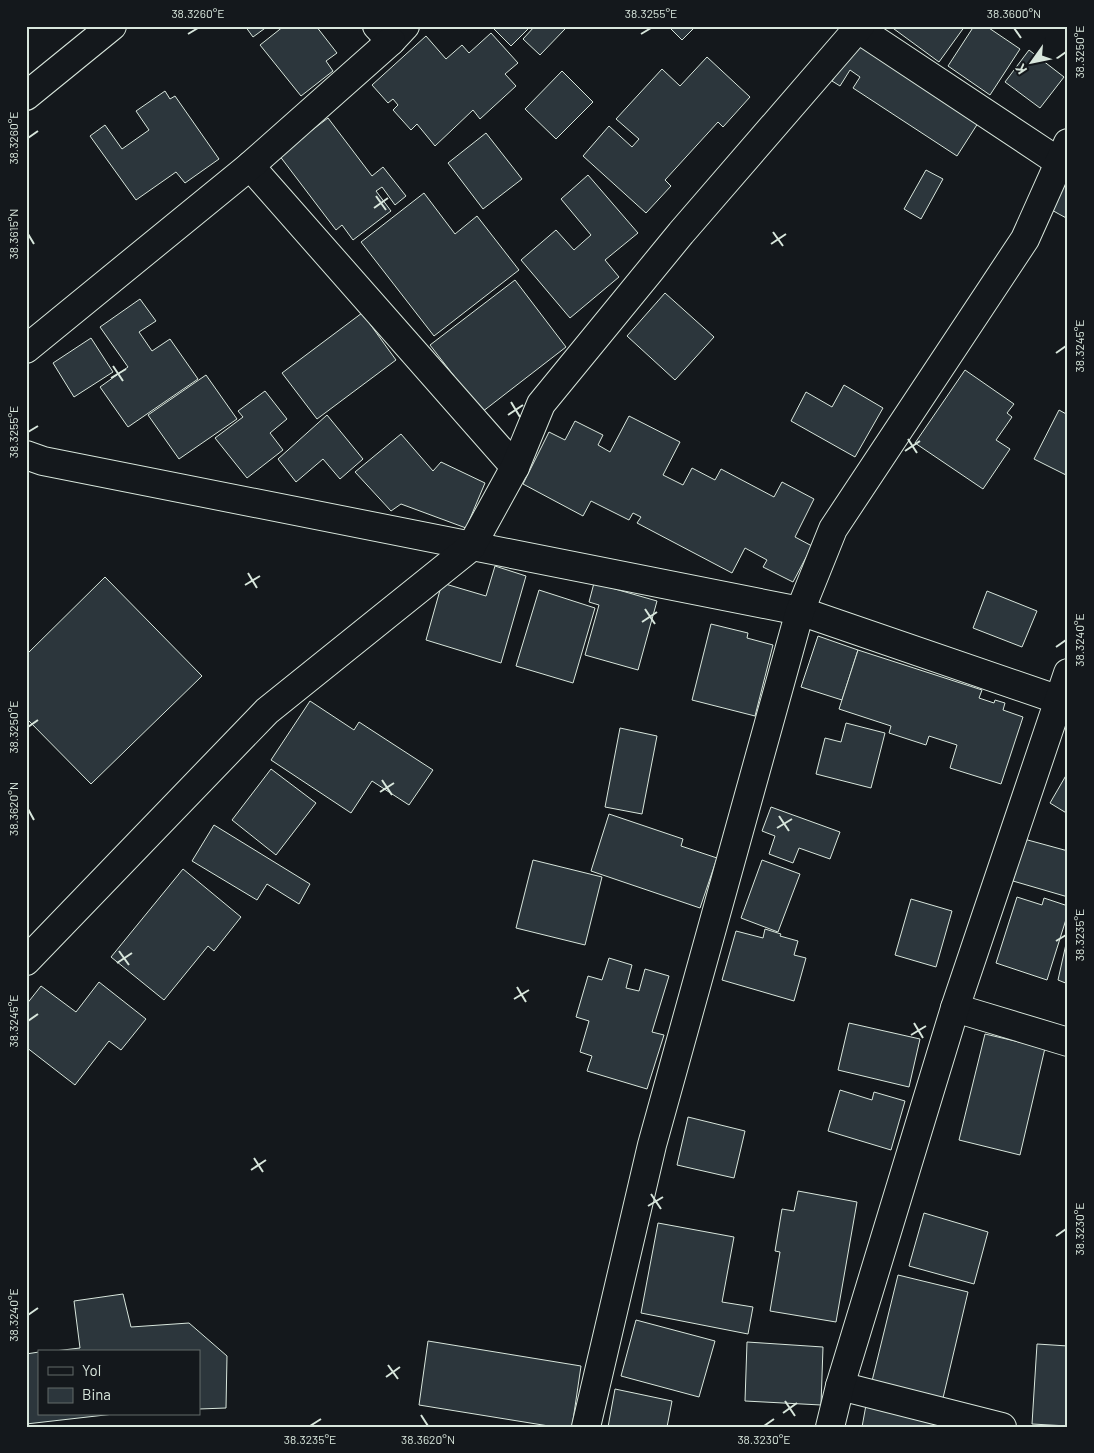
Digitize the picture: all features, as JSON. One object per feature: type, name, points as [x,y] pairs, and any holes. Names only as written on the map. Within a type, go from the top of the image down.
[{"type":"street","points":[[26,96],[112,26]]},
{"type":"street","points":[[26,961],[267,711],[471,547],[516,468],[541,404],[681,233],[858,27],[1064,152],[1024,239],[833,529],[800,611],[652,1145],[586,1427]]},
{"type":"street","points":[[26,349],[250,166],[391,31]]},
{"type":"street","points":[[250,166],[516,468]]},
{"type":"street","points":[[26,455],[43,461],[800,611],[1063,701]]},
{"type":"street","points":[[830,1427],[840,1386],[955,1008],[1063,701],[1068,673]]},
{"type":"street","points":[[955,1008],[1068,1042]]},
{"type":"street","points":[[840,1386],[1002,1427]]},
{"type":"building","points":[[245,26],[268,26],[253,37]]},
{"type":"building","points":[[284,26],[316,26],[337,53],[326,61],[333,71],[301,96],[260,45]]},
{"type":"building","points":[[491,26],[531,26],[511,46]]},
{"type":"building","points":[[535,26],[562,26],[565,29],[540,55],[523,39]]},
{"type":"building","points":[[668,26],[696,26],[682,40]]},
{"type":"building","points":[[890,26],[965,26],[939,62]]},
{"type":"building","points":[[974,26],[986,26],[1020,49],[990,95],[948,66]]},
{"type":"building","points":[[491,33],[518,63],[505,74],[516,86],[480,119],[473,110],[435,146],[417,124],[411,130],[393,110],[398,105],[393,99],[388,103],[372,85],[426,36],[446,59],[462,45],[469,53]]},
{"type":"building","points":[[862,35],[987,109],[957,156],[853,88],[860,77],[850,70],[840,86],[832,81]]},
{"type":"building","points":[[1029,50],[1064,77],[1040,108],[1005,82]]},
{"type":"building","points":[[707,57],[750,97],[723,127],[718,122],[665,180],[671,186],[646,213],[583,156],[609,126],[632,147],[639,139],[616,119],[662,69],[680,86]]},
{"type":"building","points":[[562,71],[593,102],[556,139],[525,109]]},
{"type":"building","points":[[165,91],[170,99],[175,96],[219,159],[185,183],[176,172],[136,200],[90,136],[105,125],[122,149],[149,130],[136,111]]},
{"type":"building","points":[[328,118],[372,176],[383,167],[406,196],[395,205],[382,187],[376,191],[391,211],[353,240],[342,225],[336,230],[279,155]]},
{"type":"building","points":[[486,133],[522,179],[483,209],[448,163]]},
{"type":"building","points":[[926,170],[943,179],[921,219],[904,209]]},
{"type":"building","points":[[1068,171],[1068,219],[1048,208]]},
{"type":"building","points":[[588,175],[638,233],[605,260],[619,277],[570,318],[521,260],[556,230],[574,250],[591,235],[561,199]]},
{"type":"building","points":[[424,193],[455,234],[477,216],[519,270],[434,336],[361,242]]},
{"type":"building","points":[[515,280],[566,347],[482,412],[430,345]]},
{"type":"building","points":[[665,293],[714,337],[675,380],[627,336]]},
{"type":"building","points":[[140,299],[156,321],[139,332],[152,351],[170,339],[198,379],[128,427],[100,387],[128,367],[100,327]]},
{"type":"building","points":[[362,313],[396,360],[317,419],[282,373]]},
{"type":"building","points":[[91,338],[113,372],[74,397],[53,363]]},
{"type":"building","points":[[965,370],[1014,404],[1007,413],[1012,417],[996,440],[1010,449],[983,489],[915,443]]},
{"type":"building","points":[[206,375],[237,419],[179,459],[148,415]]},
{"type":"building","points":[[844,385],[883,408],[855,457],[791,421],[806,392],[832,407]]},
{"type":"building","points":[[265,391],[287,419],[270,433],[283,450],[247,478],[215,438],[243,417],[238,411]]},
{"type":"building","points":[[1059,410],[1068,415],[1068,476],[1034,459]]},
{"type":"building","points":[[327,415],[363,459],[340,479],[323,459],[296,482],[278,459]]},
{"type":"building","points":[[629,416],[680,442],[663,475],[683,485],[692,468],[715,480],[721,469],[774,497],[782,482],[814,499],[795,537],[812,546],[793,582],[763,567],[767,560],[745,548],[732,573],[637,523],[641,517],[633,513],[629,520],[591,501],[583,516],[523,484],[549,432],[565,440],[575,421],[603,435],[598,445],[610,452]]},
{"type":"building","points":[[401,434],[433,471],[441,462],[485,483],[466,528],[401,504],[391,511],[355,472]]},
{"type":"building","points":[[495,566],[526,576],[501,663],[426,640],[442,583],[486,596]]},
{"type":"building","points":[[105,577],[202,676],[91,784],[26,718],[26,655]]},
{"type":"building","points":[[594,583],[657,601],[638,670],[585,655],[599,605],[589,602]]},
{"type":"building","points":[[539,590],[595,608],[573,683],[516,666]]},
{"type":"building","points":[[987,591],[1037,611],[1022,647],[973,628]]},
{"type":"building","points":[[711,624],[748,633],[747,638],[773,645],[755,716],[692,700]]},
{"type":"building","points":[[818,636],[858,650],[842,700],[801,687]]},
{"type":"building","points":[[858,650],[982,690],[979,698],[994,703],[995,700],[1005,703],[1003,710],[1023,717],[1001,784],[950,768],[957,745],[929,736],[926,745],[889,733],[891,726],[839,709]]},
{"type":"building","points":[[310,701],[354,730],[359,722],[433,770],[409,805],[372,781],[351,813],[271,760]]},
{"type":"building","points":[[846,723],[885,733],[871,788],[816,774],[825,738],[841,742]]},
{"type":"building","points":[[620,728],[657,736],[642,814],[605,807]]},
{"type":"building","points":[[271,769],[316,803],[276,855],[232,820]]},
{"type":"building","points":[[1068,772],[1068,814],[1050,803]]},
{"type":"building","points":[[771,807],[840,832],[830,859],[799,848],[793,863],[769,854],[775,836],[762,831]]},
{"type":"building","points":[[609,814],[683,839],[681,846],[717,858],[700,908],[591,871]]},
{"type":"building","points":[[214,825],[310,884],[299,904],[267,884],[257,900],[192,861]]},
{"type":"building","points":[[1024,839],[1068,851],[1068,897],[1013,881]]},
{"type":"building","points":[[533,860],[602,877],[585,945],[516,928]]},
{"type":"building","points":[[762,860],[800,874],[778,932],[741,918]]},
{"type":"building","points":[[183,869],[241,917],[214,951],[208,946],[164,1000],[111,957]]},
{"type":"building","points":[[1017,897],[1042,905],[1044,898],[1068,906],[1068,913],[1047,980],[996,963]]},
{"type":"building","points":[[911,899],[952,911],[936,967],[895,955]]},
{"type":"building","points":[[765,929],[798,941],[794,955],[806,958],[794,1001],[722,980],[736,931],[763,938]]},
{"type":"building","points":[[1068,935],[1068,984],[1058,980]]},
{"type":"building","points":[[609,958],[632,965],[626,988],[639,991],[645,969],[669,976],[652,1032],[664,1035],[647,1089],[587,1071],[592,1056],[580,1052],[589,1021],[576,1017],[588,976],[602,980]]},
{"type":"building","points":[[99,982],[146,1019],[121,1050],[109,1041],[75,1085],[26,1047],[26,1005],[41,986],[76,1012]]},
{"type":"building","points":[[849,1023],[920,1039],[909,1087],[838,1070]]},
{"type":"building","points":[[985,1034],[1045,1048],[1020,1155],[959,1140]]},
{"type":"building","points":[[840,1090],[872,1100],[874,1092],[905,1101],[891,1150],[828,1131]]},
{"type":"building","points":[[688,1117],[745,1131],[734,1178],[677,1165]]},
{"type":"building","points":[[798,1191],[857,1202],[836,1322],[770,1311],[780,1252],[775,1251],[782,1209],[794,1211]]},
{"type":"building","points":[[924,1213],[988,1232],[974,1284],[909,1266]]},
{"type":"building","points":[[658,1223],[734,1237],[722,1302],[753,1307],[748,1334],[641,1313]]},
{"type":"building","points":[[898,1275],[968,1292],[943,1398],[872,1381]]},
{"type":"building","points":[[123,1294],[131,1327],[189,1323],[227,1356],[226,1408],[200,1409],[200,1350],[63,1350],[80,1348],[74,1301]]},
{"type":"building","points":[[636,1320],[715,1341],[699,1397],[621,1376]]},
{"type":"building","points":[[428,1341],[581,1366],[572,1427],[555,1427],[419,1405]]},
{"type":"building","points":[[747,1342],[823,1347],[821,1405],[745,1401]]},
{"type":"building","points":[[1037,1344],[1068,1346],[1068,1426],[1032,1424]]},
{"type":"building","points":[[38,1352],[38,1416],[96,1416],[26,1424],[26,1354]]},
{"type":"building","points":[[615,1389],[672,1401],[667,1427],[608,1427]]},
{"type":"building","points":[[866,1405],[947,1427],[862,1427]]}]
